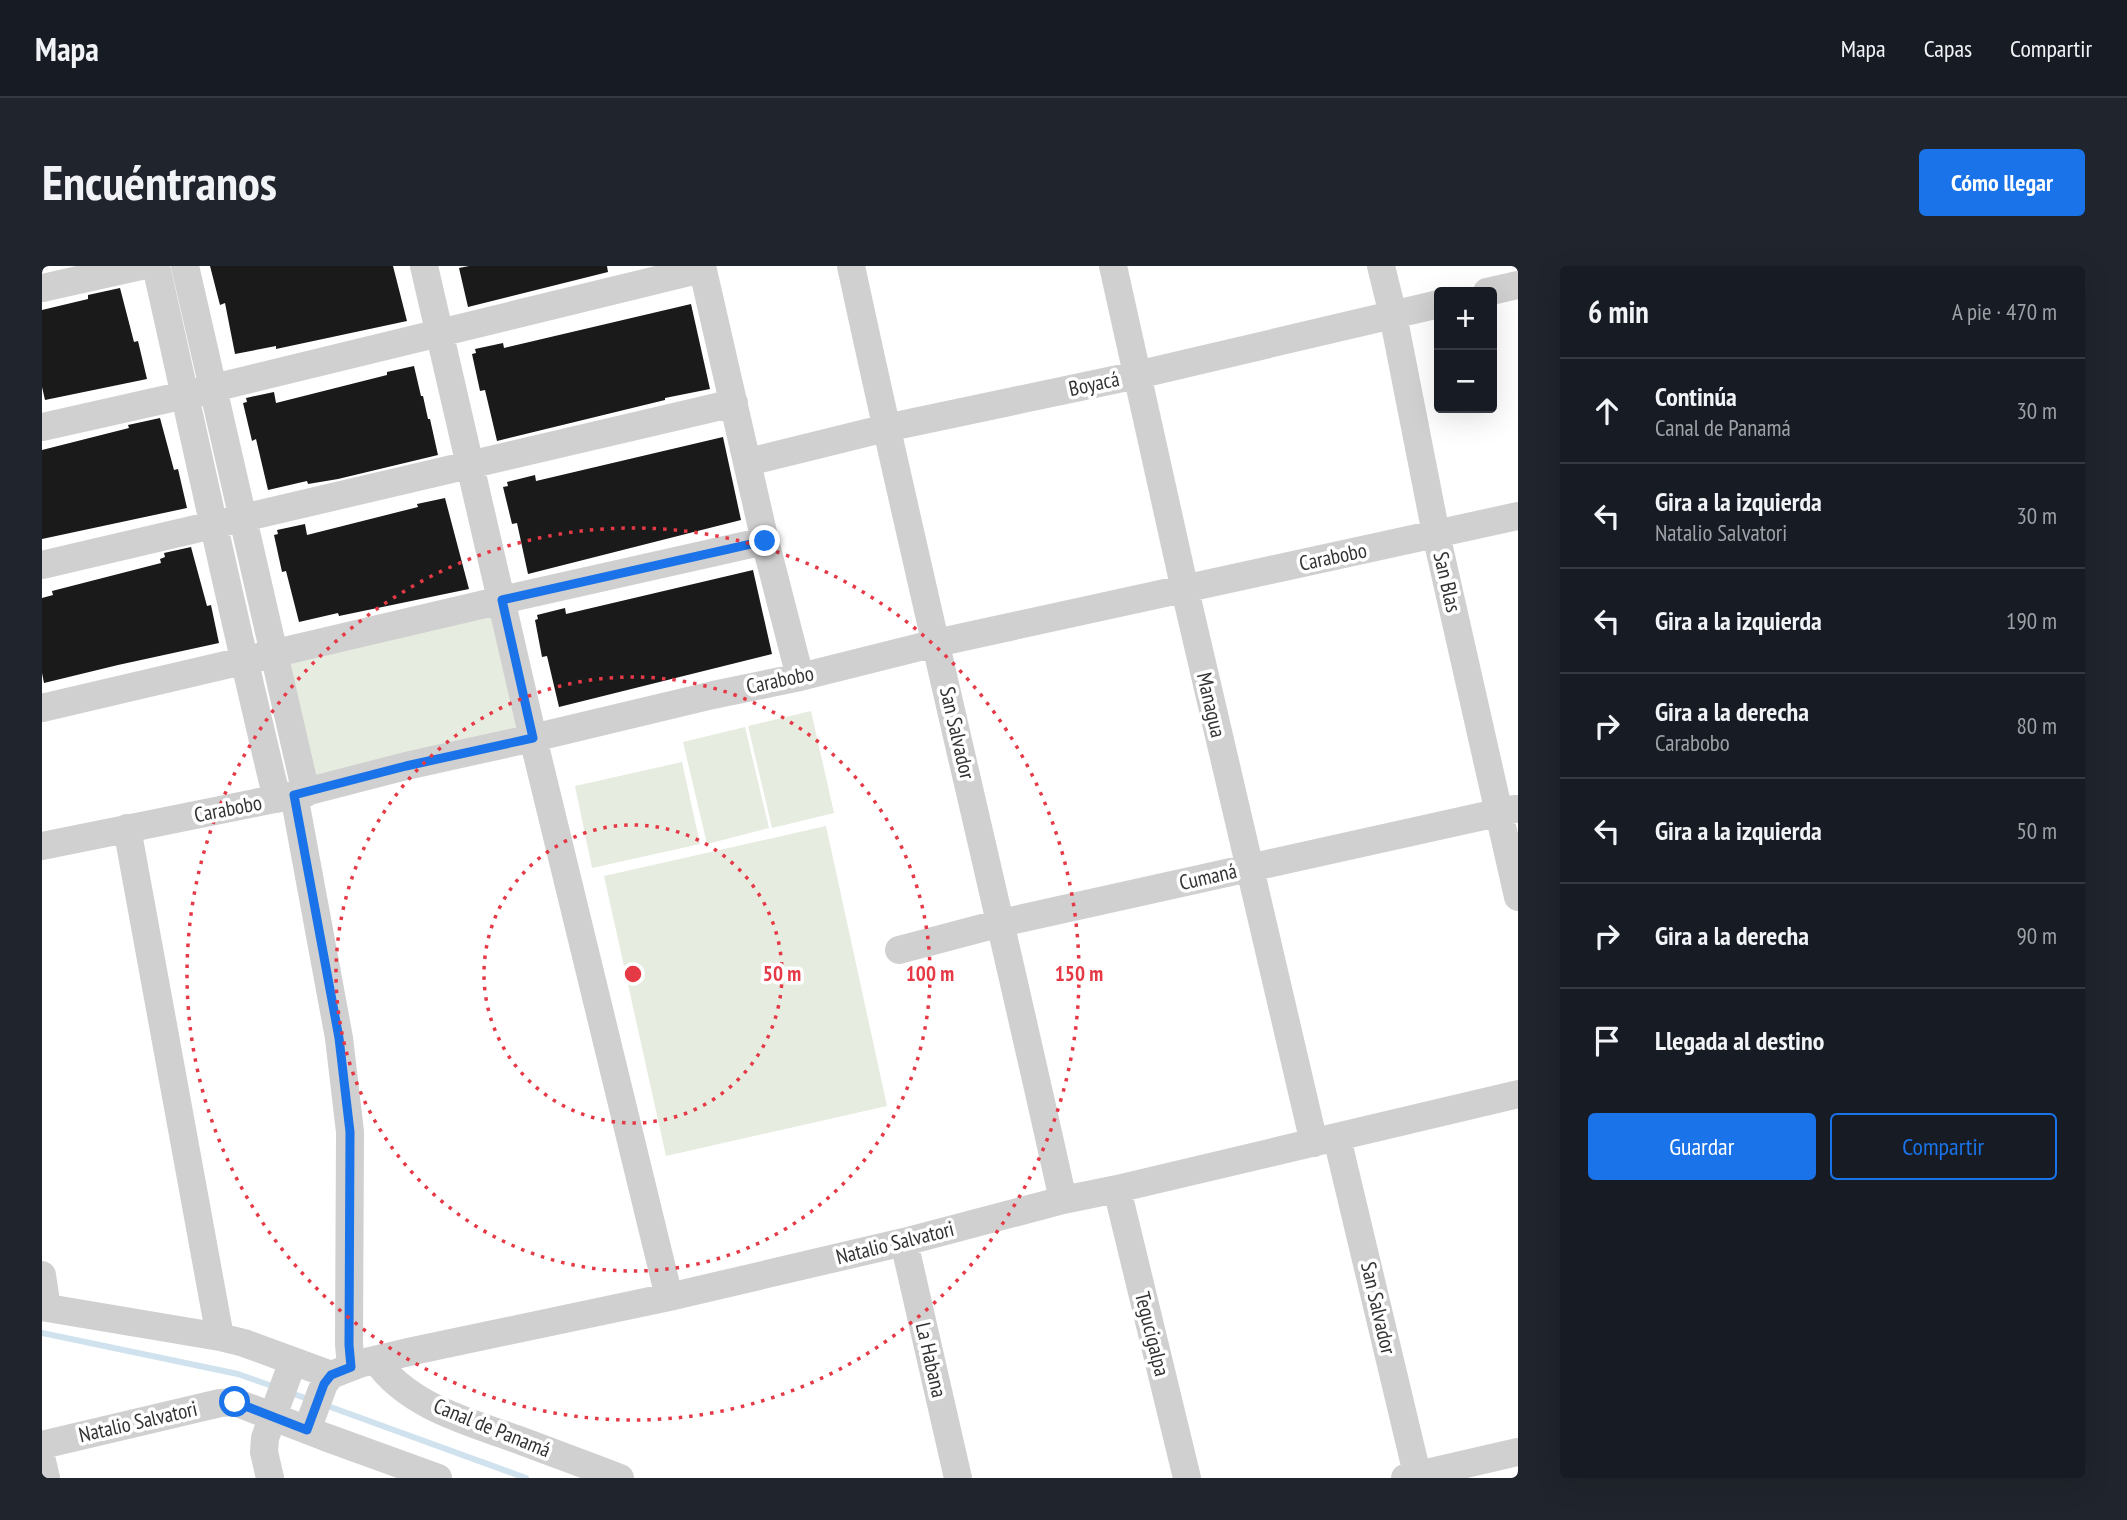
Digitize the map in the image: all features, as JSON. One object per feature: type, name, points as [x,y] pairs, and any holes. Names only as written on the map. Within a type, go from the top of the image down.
[{"type":"street","points":[[42,288],[141,266]]},
{"type":"street","points":[[156,266],[185,395],[274,654],[292,796],[339,1038],[350,1132],[349,1345],[333,1390],[283,1390]]},
{"type":"street","points":[[184,266],[213,387],[243,661],[292,796]]},
{"type":"street","points":[[424,266],[533,738],[669,1297]]},
{"type":"street","name":"San Salvador","points":[[851,266],[1063,1200]]},
{"type":"street","name":"Managua","points":[[1113,266],[1248,867],[1326,1141]]},
{"type":"street","name":"San Blas","points":[[1381,266],[1436,534],[1509,811],[1518,898]]},
{"type":"street","points":[[42,427],[185,395],[702,267],[765,541],[800,677]]},
{"type":"street","points":[[1497,290],[1518,285]]},
{"type":"street","name":"Boyacá","points":[[748,462],[886,428],[1137,375],[1434,305]]},
{"type":"street","points":[[42,565],[469,467],[734,402]]},
{"type":"street","name":"Carabobo","points":[[42,846],[292,796],[406,766],[800,677],[936,643],[1518,516]]},
{"type":"street","points":[[42,708],[765,541]]},
{"type":"street","name":"Cumaná","points":[[899,950],[1001,923],[1509,811]]},
{"type":"street","points":[[127,828],[220,1336]]},
{"type":"street","name":"Natalio Salvatori","points":[[333,1390],[669,1297],[904,1242],[1063,1200],[1326,1141],[1518,1094]]},
{"type":"street","name":"San Salvador","points":[[1326,1141],[1413,1477]]},
{"type":"street","name":"Tegucigalpa","points":[[1117,1189],[1187,1478]]},
{"type":"street","name":"La Habana","points":[[904,1242],[958,1478]]},
{"type":"street","points":[[42,1275],[45,1308],[220,1336],[244,1343],[283,1390]]},
{"type":"street","name":"Canal de Panamá","points":[[235,1402],[283,1390],[333,1390],[387,1376],[407,1392],[454,1416],[620,1478]]},
{"type":"street","points":[[270,1478],[264,1452],[265,1438],[283,1390]]},
{"type":"street","name":"Canal de Panamá","points":[[333,1390],[438,1478]]},
{"type":"street","name":"Natalio Salvatori","points":[[42,1445],[220,1403],[235,1402]]},
{"type":"street","points":[[1413,1477],[1518,1452]]},
{"type":"street","points":[[42,1461],[46,1478]]},
{"type":"shaded area","points":[[502,600],[533,738],[306,793],[274,654]]},
{"type":"shaded area","points":[[811,711],[834,813],[772,828],[748,726]]},
{"type":"shaded area","points":[[745,727],[769,828],[707,844],[683,742]]},
{"type":"shaded area","points":[[682,762],[700,844],[592,868],[575,786]]},
{"type":"shaded area","points":[[826,826],[887,1106],[666,1156],[604,876]]},
{"type":"building","points":[[210,266],[393,266],[407,321],[276,349],[276,346],[235,354],[225,303],[220,305]]},
{"type":"building","points":[[607,266],[608,272],[468,307],[459,268]]},
{"type":"building","points":[[120,288],[134,342],[138,341],[147,379],[45,400],[42,387],[42,310]]},
{"type":"building","points":[[691,304],[710,389],[497,441],[485,390],[480,391],[472,354],[476,353],[475,349],[503,343],[504,348]]},
{"type":"building","points":[[414,366],[438,455],[338,479],[308,484],[307,481],[268,490],[256,439],[252,441],[243,403],[247,402],[246,398],[274,392],[276,403]]},
{"type":"building","points":[[160,418],[174,470],[178,469],[187,508],[42,539],[42,450]]},
{"type":"building","points":[[723,437],[741,520],[528,574],[517,523],[512,524],[503,487],[508,486],[507,482],[535,475],[536,481]]},
{"type":"building","points":[[445,498],[469,589],[299,622],[286,571],[282,572],[274,535],[278,534],[277,530],[305,524],[307,535]]},
{"type":"building","points":[[191,547],[207,606],[211,605],[219,643],[44,683],[42,598],[53,595],[52,591],[161,563],[160,559],[165,557],[164,553]]},
{"type":"building","points":[[753,570],[772,654],[559,707],[547,656],[542,657],[535,620],[538,619],[537,615],[565,608],[566,614]]},
{"type":"waterway","points":[[42,1333],[238,1374],[275,1387]]},
{"type":"waterway","points":[[288,1392],[311,1400]]},
{"type":"waterway","points":[[325,1405],[526,1478]]},
{"type":"route","points":[[235,1402],[307,1430],[324,1384],[331,1375],[351,1367],[350,1132],[339,1038],[294,795],[406,766],[533,738],[502,600],[765,541]]}]
